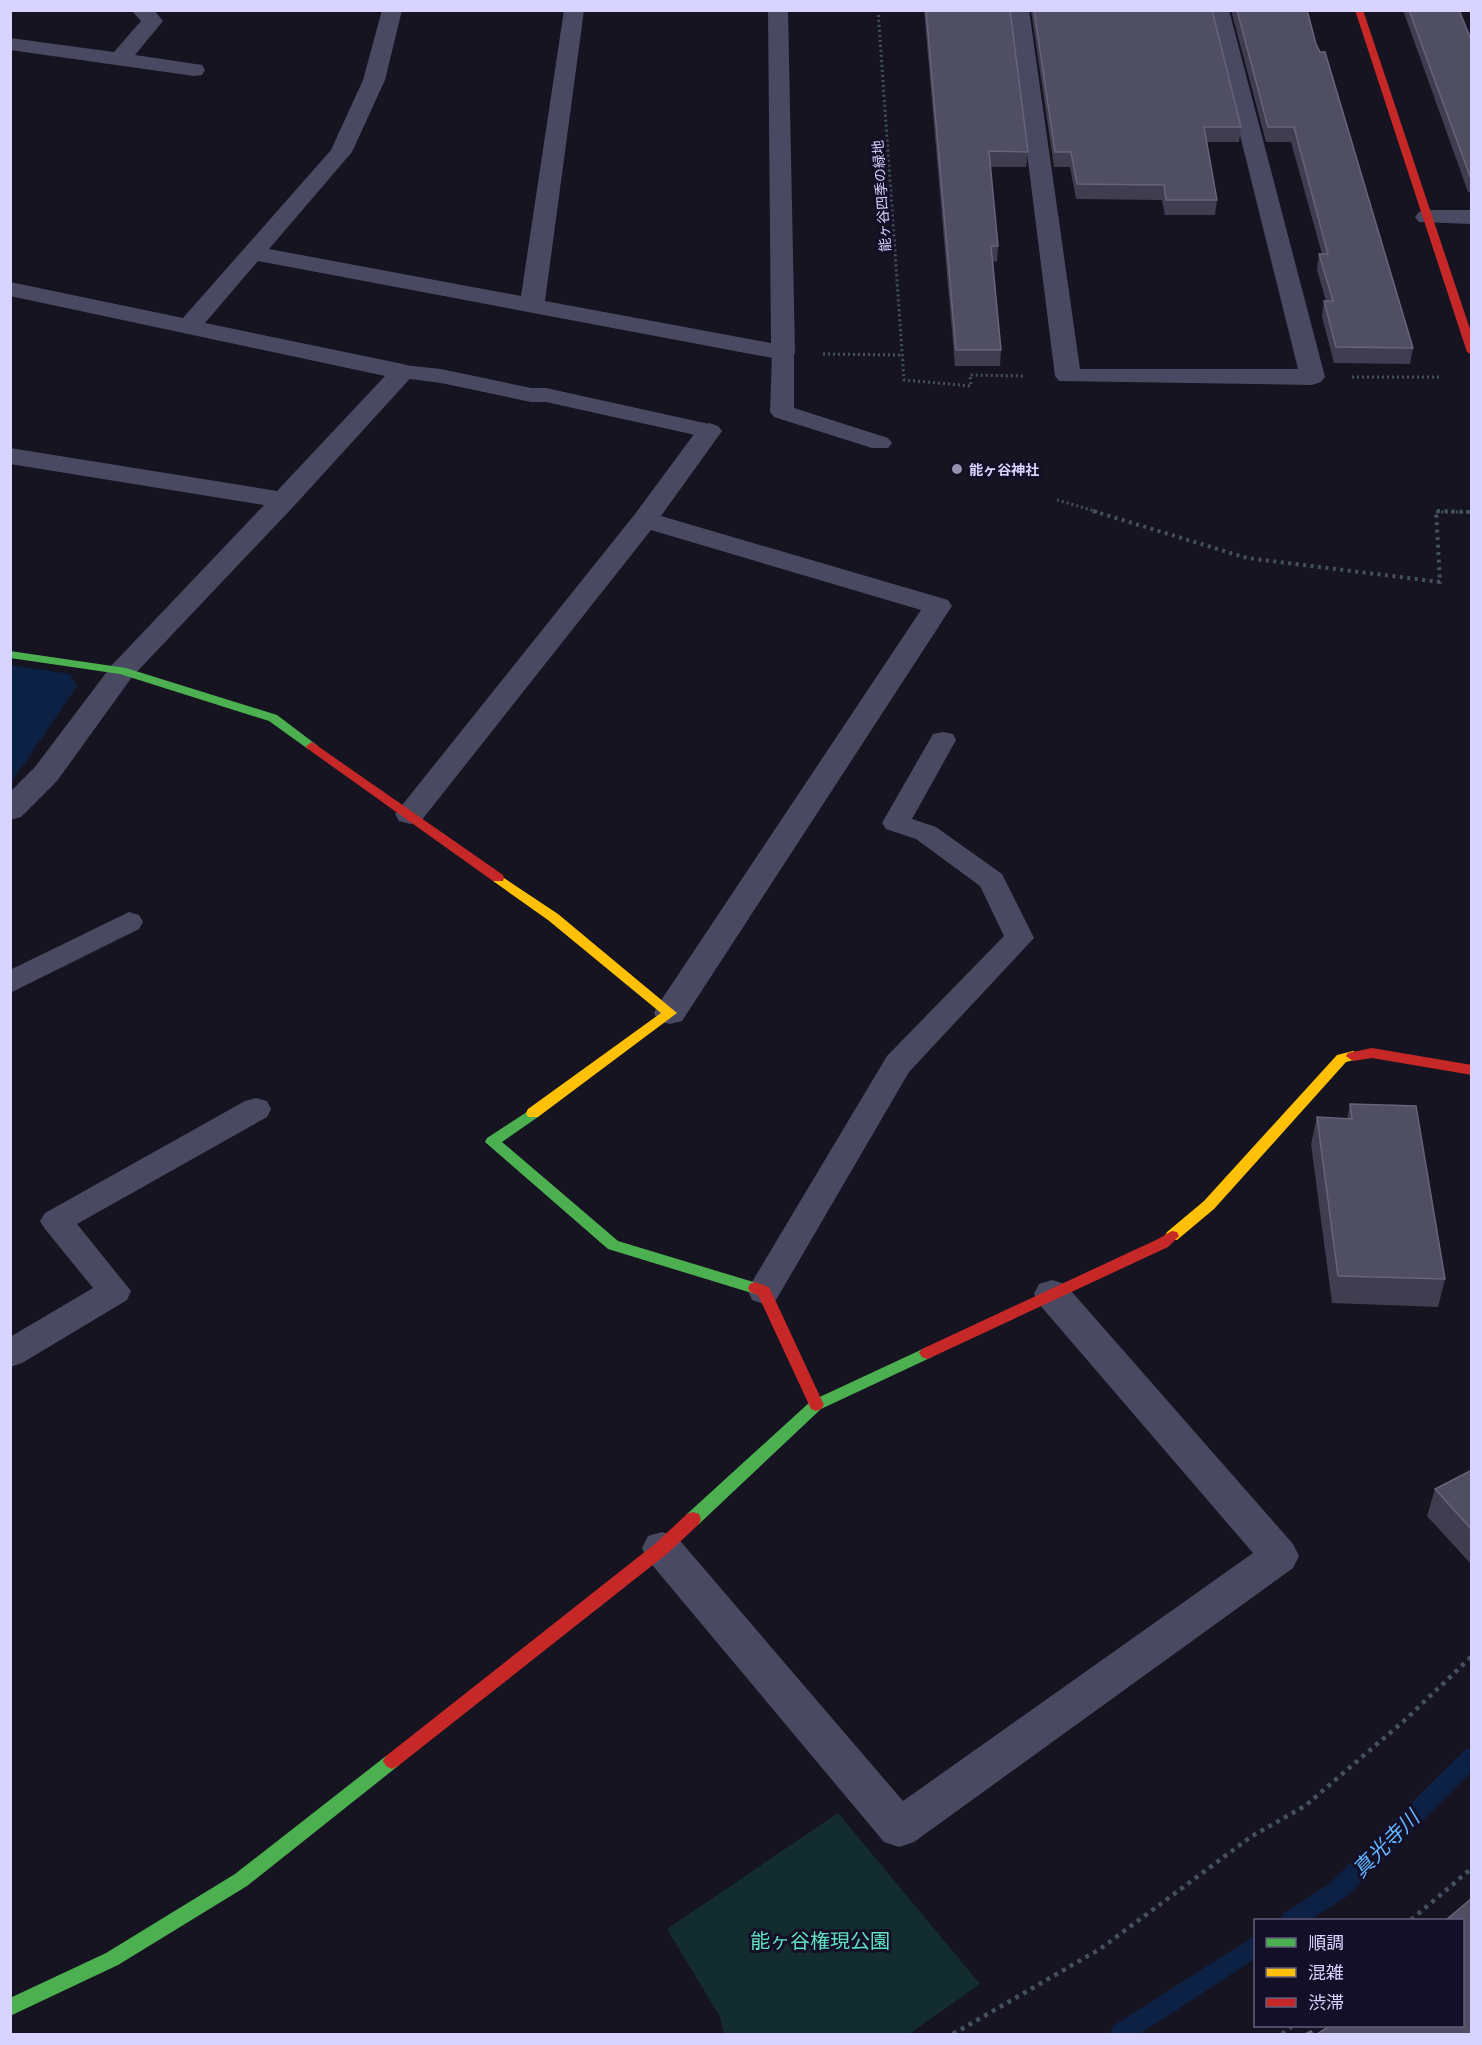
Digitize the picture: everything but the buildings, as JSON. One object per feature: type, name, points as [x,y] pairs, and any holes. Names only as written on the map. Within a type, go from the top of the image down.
[{"type":"street","points":[[120,59],[153,21],[141,10]]},
{"type":"street","points":[[188,327],[341,152],[374,80],[392,10]]},
{"type":"street","points":[[532,306],[574,10]]},
{"type":"street","points":[[253,253],[783,353],[781,84],[778,10]]},
{"type":"street","points":[[1019,10],[1068,376],[1312,376],[1219,10]]},
{"type":"street","points":[[1359,10],[1472,352]]},
{"type":"street","points":[[10,44],[194,70]]},
{"type":"street","points":[[1427,217],[1472,217]]},
{"type":"street","points":[[10,289],[403,372]]},
{"type":"street","points":[[10,810],[46,774],[122,671],[403,372]]},
{"type":"street","points":[[410,814],[645,520],[709,431]]},
{"type":"street","points":[[10,456],[285,500]]},
{"type":"street","points":[[645,520],[938,606],[670,1013],[492,1142],[613,1245],[764,1291],[816,1405]]},
{"type":"street","points":[[10,654],[122,671],[273,718],[553,917],[670,1013]]},
{"type":"street","points":[[10,2007],[112,1959],[241,1880],[662,1548],[816,1405],[1163,1243],[1209,1205],[1342,1058],[1372,1053],[1472,1070]]},
{"type":"street","points":[[662,1548],[899,1828],[1279,1556],[1052,1294]]},
{"type":"lane","points":[[783,353],[782,412],[880,442]]},
{"type":"lane","points":[[403,372],[441,376],[531,395],[546,395],[709,431]]},
{"type":"lane","points":[[764,1291],[898,1064],[1019,938],[992,881],[926,833],[896,823],[943,740]]},
{"type":"lane","points":[[10,984],[129,922]]},
{"type":"lane","points":[[10,1354],[115,1292],[56,1221],[256,1109]]},
{"type":"path","name":"能ヶ谷四季の緑地","points":[[878,10],[904,380],[971,386],[970,375],[1068,376]]},
{"type":"path","points":[[783,353],[902,355]]},
{"type":"path","points":[[1312,376],[1449,377]]},
{"type":"path","points":[[1057,500],[1247,558],[1440,582],[1436,512],[1472,512]]},
{"type":"path","points":[[953,2034],[1100,1949],[1252,1836],[1305,1806],[1405,1720],[1472,1656]]},
{"type":"path","points":[[1412,1919],[1472,1868]]},
{"type":"green space","name":"能ヶ谷権現公園","points":[[838,1813],[980,1984],[909,2034],[724,2034],[720,2017],[667,1929]]},
{"type":"water","points":[[11,665],[70,674],[77,686],[11,783]]},
{"type":"waterway","name":"真光寺川","points":[[1294,1919],[1338,1890],[1472,1757]]},
{"type":"waterway","name":"真光寺川","points":[[1121,2034],[1254,1946]]},
{"type":"traffic: fast","points":[[10,654],[122,671],[273,718],[312,746]]},
{"type":"traffic: fast","points":[[533,1113],[492,1142],[613,1245],[755,1288]]},
{"type":"traffic: fast","points":[[693,1519],[816,1405],[927,1353]]},
{"type":"traffic: fast","points":[[10,2007],[112,1959],[241,1880],[392,1761]]},
{"type":"traffic: slow","points":[[498,878],[553,917],[670,1013],[533,1113]]},
{"type":"traffic: slow","points":[[1172,1236],[1209,1205],[1342,1058],[1353,1056]]},
{"type":"traffic: jam","points":[[1359,10],[1472,352]]},
{"type":"traffic: jam","points":[[312,746],[498,878]]},
{"type":"traffic: jam","points":[[1353,1056],[1372,1053],[1472,1070]]},
{"type":"traffic: jam","points":[[927,1353],[1163,1243],[1172,1236]]},
{"type":"traffic: jam","points":[[755,1288],[764,1291],[816,1405]]},
{"type":"traffic: jam","points":[[392,1761],[662,1548],[693,1519]]},
{"type":"place","name":"能ヶ谷神社","points":[[957,469]]}]
